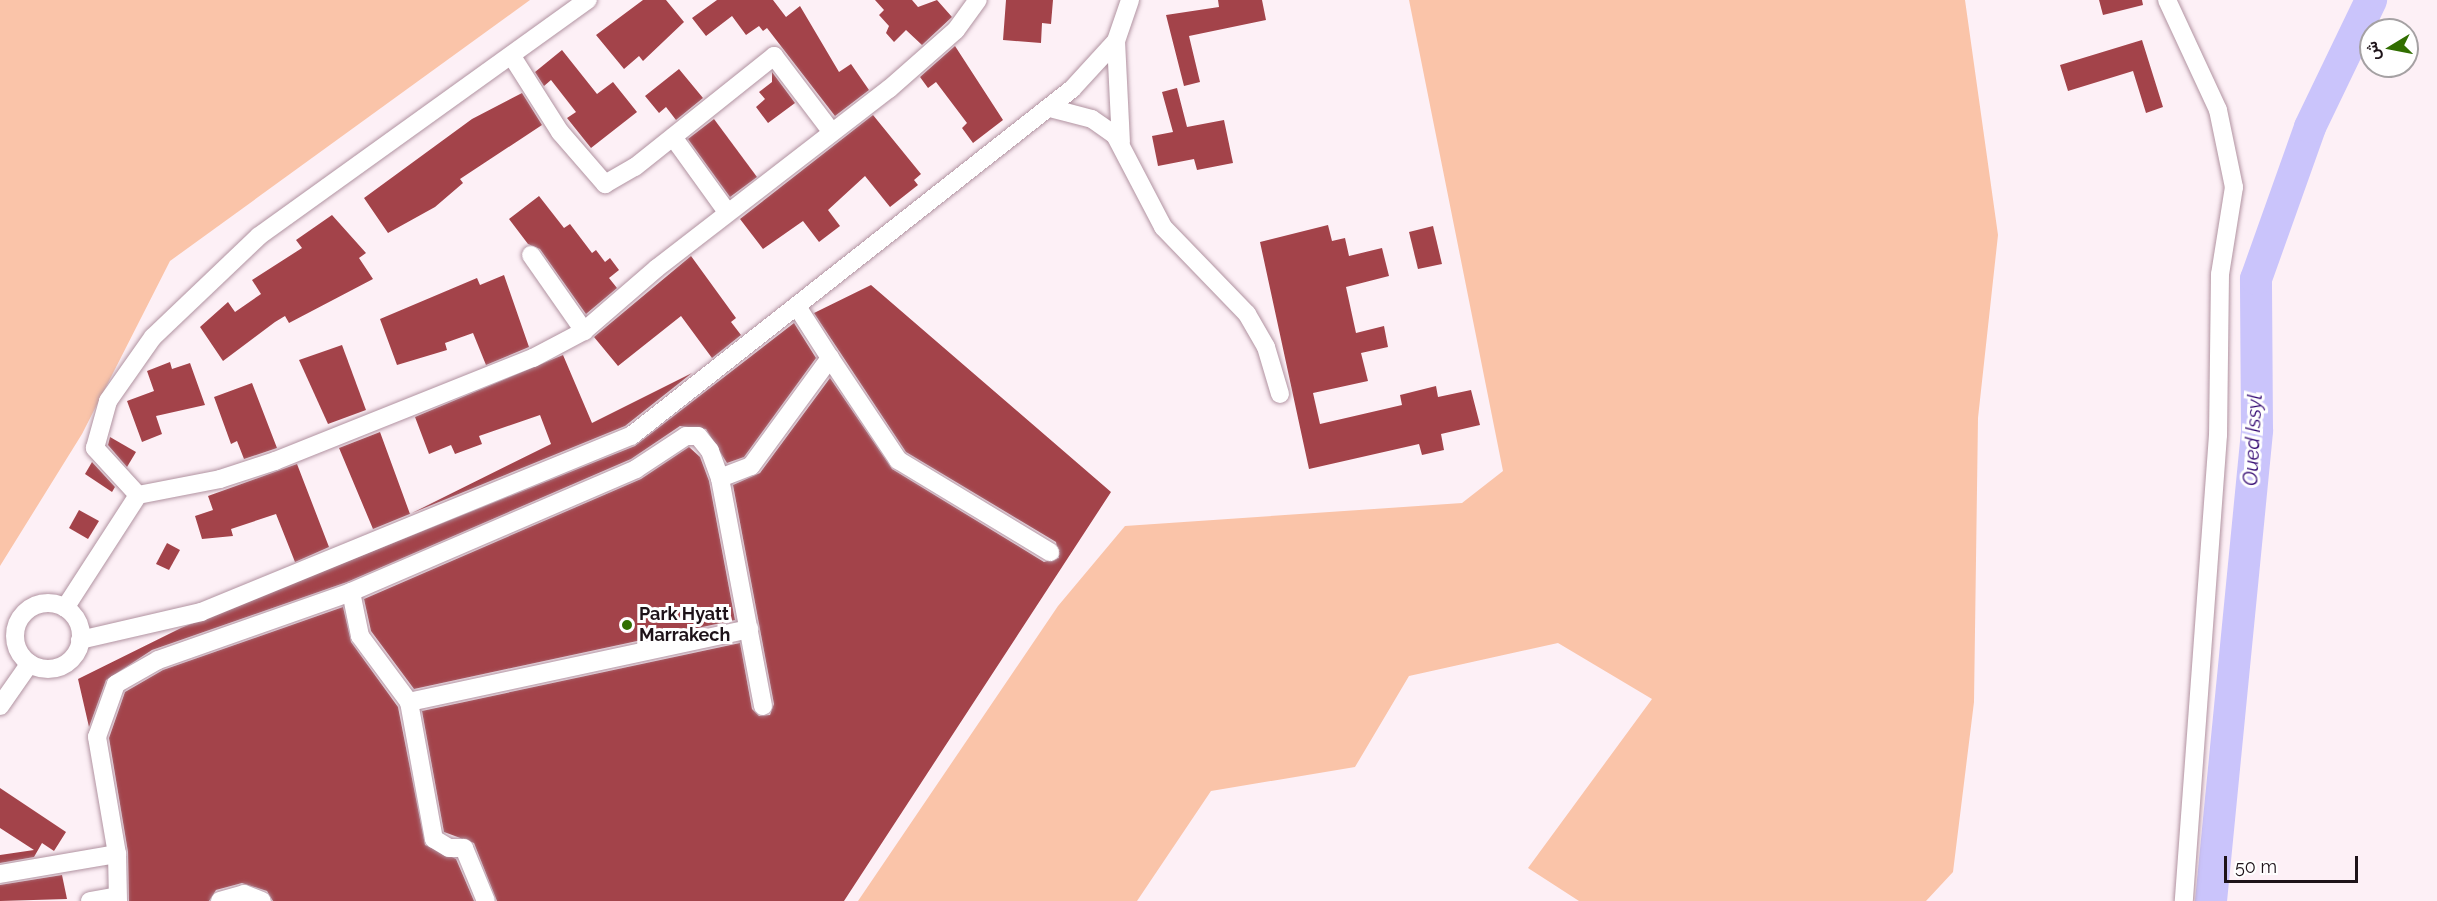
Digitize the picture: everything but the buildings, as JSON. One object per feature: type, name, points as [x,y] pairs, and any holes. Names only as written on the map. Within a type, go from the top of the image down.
[{"type":"street","points":[[138,495],[95,447],[108,401],[153,337],[260,236],[513,58],[588,0]]},
{"type":"street","points":[[65,608],[138,495],[220,479],[275,461],[534,358],[584,331],[727,212],[956,30],[978,0]]},
{"type":"street","points":[[1121,142],[1121,101],[1116,41],[1130,0]]},
{"type":"street","points":[[2167,0],[2218,110],[2234,187],[2220,274],[2218,435],[2184,901]]},
{"type":"street","points":[[80,640],[201,612],[605,449],[648,424],[1050,108],[1116,41]]},
{"type":"street","points":[[513,58],[560,132],[605,184],[673,137],[774,56],[831,131]]},
{"type":"street","points":[[1099,122],[1121,101]]},
{"type":"street","points":[[1050,108],[1099,122],[1121,142],[1163,227],[1247,314],[1266,347],[1280,394]]},
{"type":"street","points":[[673,137],[727,212]]},
{"type":"street","points":[[531,255],[584,331]]},
{"type":"street","points":[[798,308],[898,460],[1050,552]]},
{"type":"street","points":[[720,478],[751,466],[830,358]]},
{"type":"street","points":[[90,901],[118,898],[117,854],[97,737],[116,684],[158,660],[351,592],[636,469],[686,436],[698,436],[711,451],[720,478],[763,706]]},
{"type":"street","points":[[351,592],[360,636],[409,702],[434,839],[449,848],[464,848],[486,901]]},
{"type":"street","points":[[38,604],[65,608],[77,622],[80,640],[66,663],[48,669],[30,663],[15,640],[18,622],[38,604]]},
{"type":"street","points":[[409,702],[749,630]]},
{"type":"street","points":[[0,706],[30,663]]},
{"type":"street","points":[[0,874],[117,854]]},
{"type":"street","points":[[220,901],[244,894],[262,901]]},
{"type":"shaded area","points":[[0,0],[530,0],[170,261],[82,434],[0,566]]},
{"type":"shaded area","points":[[1409,0],[1965,0],[1998,235],[1978,418],[1974,702],[1953,872],[1926,901],[1579,901],[1528,868],[1652,699],[1558,643],[1409,676],[1355,767],[1211,791],[1137,901],[858,901],[1058,606],[1125,526],[1462,503],[1503,471]]},
{"type":"waterway","name":"Oued Issyl","points":[[2211,901],[2257,430],[2256,279],[2310,127],[2371,0]]},
{"type":"place","name":"Park Hyatt Marrakech","points":[[627,625]]}]
